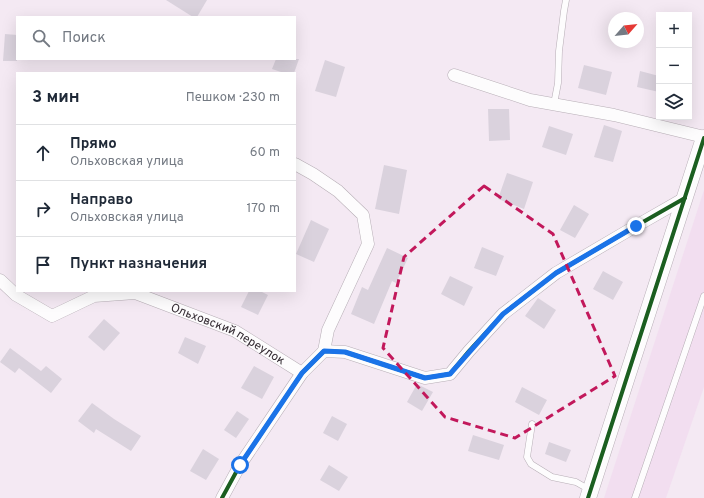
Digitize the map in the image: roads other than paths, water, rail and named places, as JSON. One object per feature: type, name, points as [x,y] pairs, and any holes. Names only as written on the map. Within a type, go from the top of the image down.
[{"type":"street","points":[[454,75],[530,100],[614,114],[704,138],[589,494]]},
{"type":"street","points":[[222,498],[240,465],[302,373],[324,351],[328,330],[368,244],[363,215],[338,191],[296,165]]},
{"type":"street","points":[[324,351],[345,352],[425,378],[450,374],[503,314],[556,273],[685,198]]},
{"type":"street","name":"Ольховский переулок","points":[[0,280],[16,295],[52,316],[94,296],[135,292],[235,331],[302,373]]},
{"type":"lane","points":[[554,104],[558,83],[559,51],[566,0]]},
{"type":"lane","points":[[636,498],[704,296]]},
{"type":"lane","points":[[532,424],[527,456],[531,464],[552,477],[576,482],[589,494]]}]
